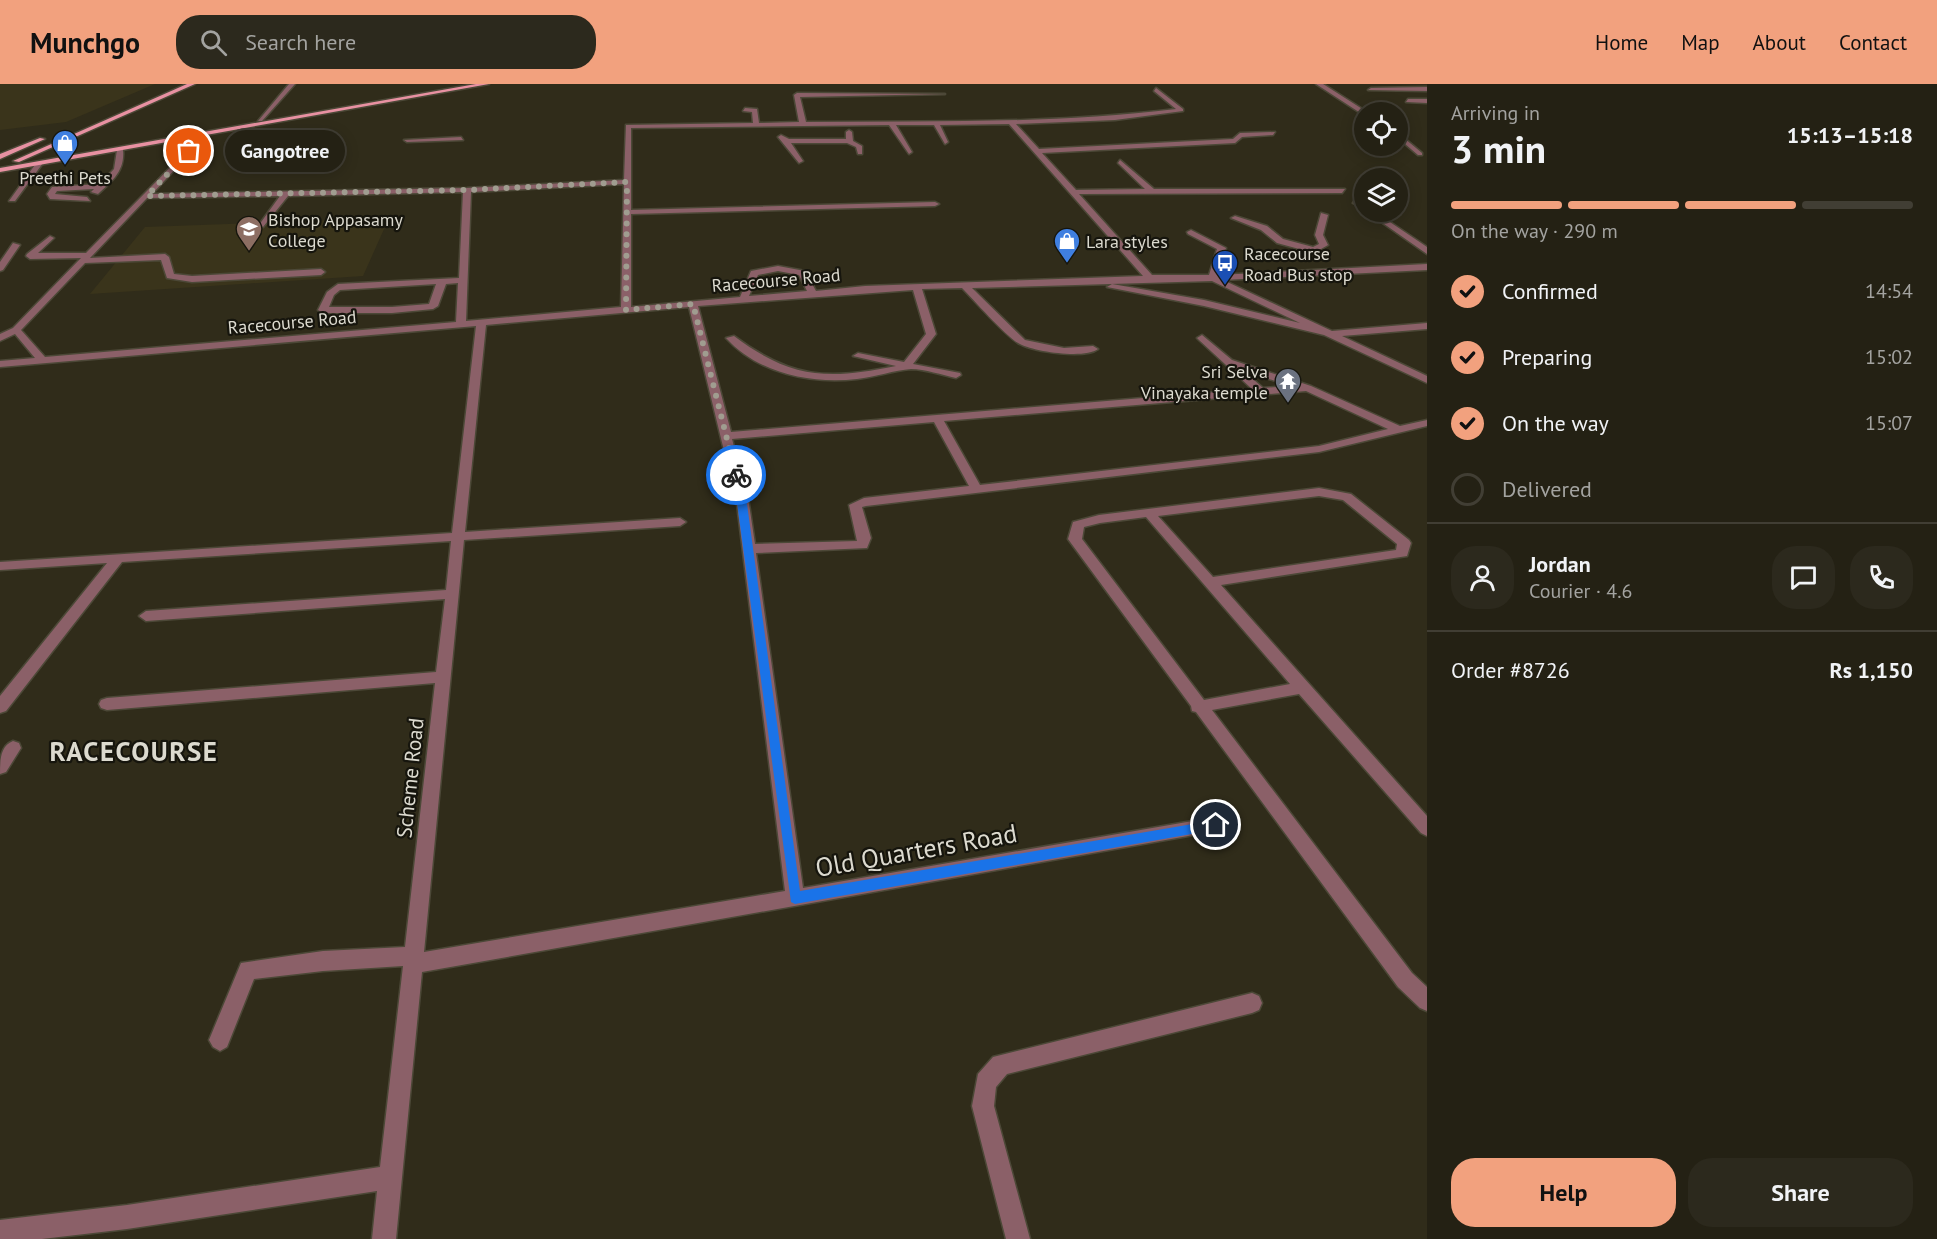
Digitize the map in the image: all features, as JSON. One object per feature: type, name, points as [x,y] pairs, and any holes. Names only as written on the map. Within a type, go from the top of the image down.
[{"type":"main road","points":[[76,126],[175,84]]},
{"type":"main road","points":[[0,167],[192,84]]},
{"type":"main road","points":[[17,161],[461,84]]},
{"type":"main road","points":[[0,167],[39,163],[203,136],[486,84]]},
{"type":"main road","points":[[0,157],[48,137]]},
{"type":"street","points":[[260,120],[292,84]]},
{"type":"street","points":[[1319,84],[1354,107]]},
{"type":"street","points":[[1386,98],[1368,89],[1427,89]]},
{"type":"street","points":[[626,310],[628,126],[1011,122],[1115,118],[1181,110],[1156,90]]},
{"type":"street","points":[[803,124],[797,94],[942,94]]},
{"type":"street","points":[[1407,101],[1427,101]]},
{"type":"street","points":[[745,110],[755,110],[758,124],[786,141],[799,161]]},
{"type":"street","points":[[1011,122],[1076,192],[1150,278]]},
{"type":"street","points":[[848,123],[850,141]]},
{"type":"street","points":[[891,123],[909,152]]},
{"type":"street","points":[[936,123],[945,142]]},
{"type":"street","points":[[1038,151],[1204,144],[1235,141],[1240,135],[1273,133]]},
{"type":"street","points":[[0,338],[16,330],[203,136]]},
{"type":"street","points":[[407,140],[461,140]]},
{"type":"street","points":[[786,141],[850,141],[859,146],[860,153]]},
{"type":"street","points":[[1409,142],[1418,142]]},
{"type":"street","points":[[1409,142],[1420,154]]},
{"type":"street","points":[[79,205],[115,175],[122,163],[120,150]]},
{"type":"street","points":[[1120,162],[1152,192]]},
{"type":"street","points":[[12,198],[39,163]]},
{"type":"street","points":[[147,196],[467,190],[627,182]]},
{"type":"street","points":[[87,199],[59,198],[52,197],[51,194],[55,189],[102,186]]},
{"type":"street","points":[[461,324],[467,190]]},
{"type":"street","points":[[1076,192],[1342,191]]},
{"type":"street","points":[[263,225],[285,194]]},
{"type":"street","points":[[628,212],[935,204]]},
{"type":"street","points":[[1314,250],[1324,245],[1319,236],[1324,216]]},
{"type":"street","points":[[1235,218],[1264,228],[1280,241],[1314,250],[1324,257]]},
{"type":"street","points":[[1385,222],[1427,251]]},
{"type":"street","points":[[1191,232],[1222,248],[1214,278],[1427,267]]},
{"type":"street","points":[[50,238],[30,256],[165,257],[170,276],[192,279],[321,272]]},
{"type":"street","points":[[0,268],[16,245]]},
{"type":"street","points":[[1333,264],[1342,272]]},
{"type":"street","points":[[743,300],[754,273],[762,269],[792,269],[802,273],[813,294]]},
{"type":"street","name":"Racecourse Road","points":[[0,364],[813,294],[964,285],[1214,278],[1427,380]]},
{"type":"street","points":[[442,281],[433,306],[348,312],[323,310],[330,294],[338,287],[442,281],[463,280]]},
{"type":"street","points":[[1065,282],[1143,291],[1329,333],[1427,326]]},
{"type":"street","points":[[964,285],[1022,342],[1064,351],[1093,349]]},
{"type":"street","points":[[731,338],[754,358],[796,376],[860,377],[906,365],[931,334],[917,287]]},
{"type":"street","points":[[693,304],[743,504],[795,898]]},
{"type":"street","name":"Scheme Road","points":[[384,1239],[481,322]]},
{"type":"street","points":[[16,330],[42,360]]},
{"type":"street","points":[[1202,338],[1259,390]]},
{"type":"street","points":[[858,356],[956,375]]},
{"type":"street","points":[[1228,362],[1308,388],[1400,430]]},
{"type":"street","points":[[726,436],[1259,390],[1308,388]]},
{"type":"street","points":[[937,418],[977,490]]},
{"type":"street","points":[[749,549],[862,545],[864,538],[855,505],[1318,449],[1427,423]]},
{"type":"street","points":[[1213,582],[1402,553],[1404,543],[1347,497],[1319,492],[1099,519],[1078,525],[1075,539],[1198,707],[1405,980],[1427,1001]]},
{"type":"street","points":[[1149,512],[1213,582],[1427,828]]},
{"type":"street","points":[[0,566],[680,522]]},
{"type":"street","points":[[0,706],[118,559]]},
{"type":"street","points":[[146,616],[452,594]]},
{"type":"street","points":[[107,704],[443,677]]},
{"type":"street","points":[[1198,707],[1304,687]]},
{"type":"street","points":[[0,749],[13,748],[0,767]]},
{"type":"street","name":"Old Quarters Road","points":[[220,1040],[248,970],[322,961],[413,960],[795,898],[1216,825]]},
{"type":"street","points":[[1018,1239],[983,1106],[986,1082],[1001,1065],[1252,1003]]},
{"type":"street","points":[[0,1232],[128,1217],[390,1177]]},
{"type":"shaded area","points":[[0,84],[155,84],[66,122],[0,130]]},
{"type":"shaded area","name":"Bishop Appasamy College","points":[[389,218],[363,276],[90,294],[145,227]]},
{"type":"way so far","points":[[189,151],[147,196],[467,190],[627,182],[626,310],[693,304],[736,475]]},
{"type":"place","name":"Gangotree","points":[[189,151]]},
{"type":"place","name":"Preethi Pets","points":[[65,166]]},
{"type":"place","name":"Bishop Appasamy College","points":[[249,252]]},
{"type":"place","name":"Lara styles","points":[[1067,264]]},
{"type":"place","name":"Racecourse Road Bus stop","points":[[1225,286]]},
{"type":"place","name":"Sri Selva Vinayaka temple","points":[[1288,404]]},
{"type":"district","name":"RACECOURSE","points":[[134,751]]},
{"type":"route","points":[[736,475],[743,504],[795,898],[1216,825]]}]
